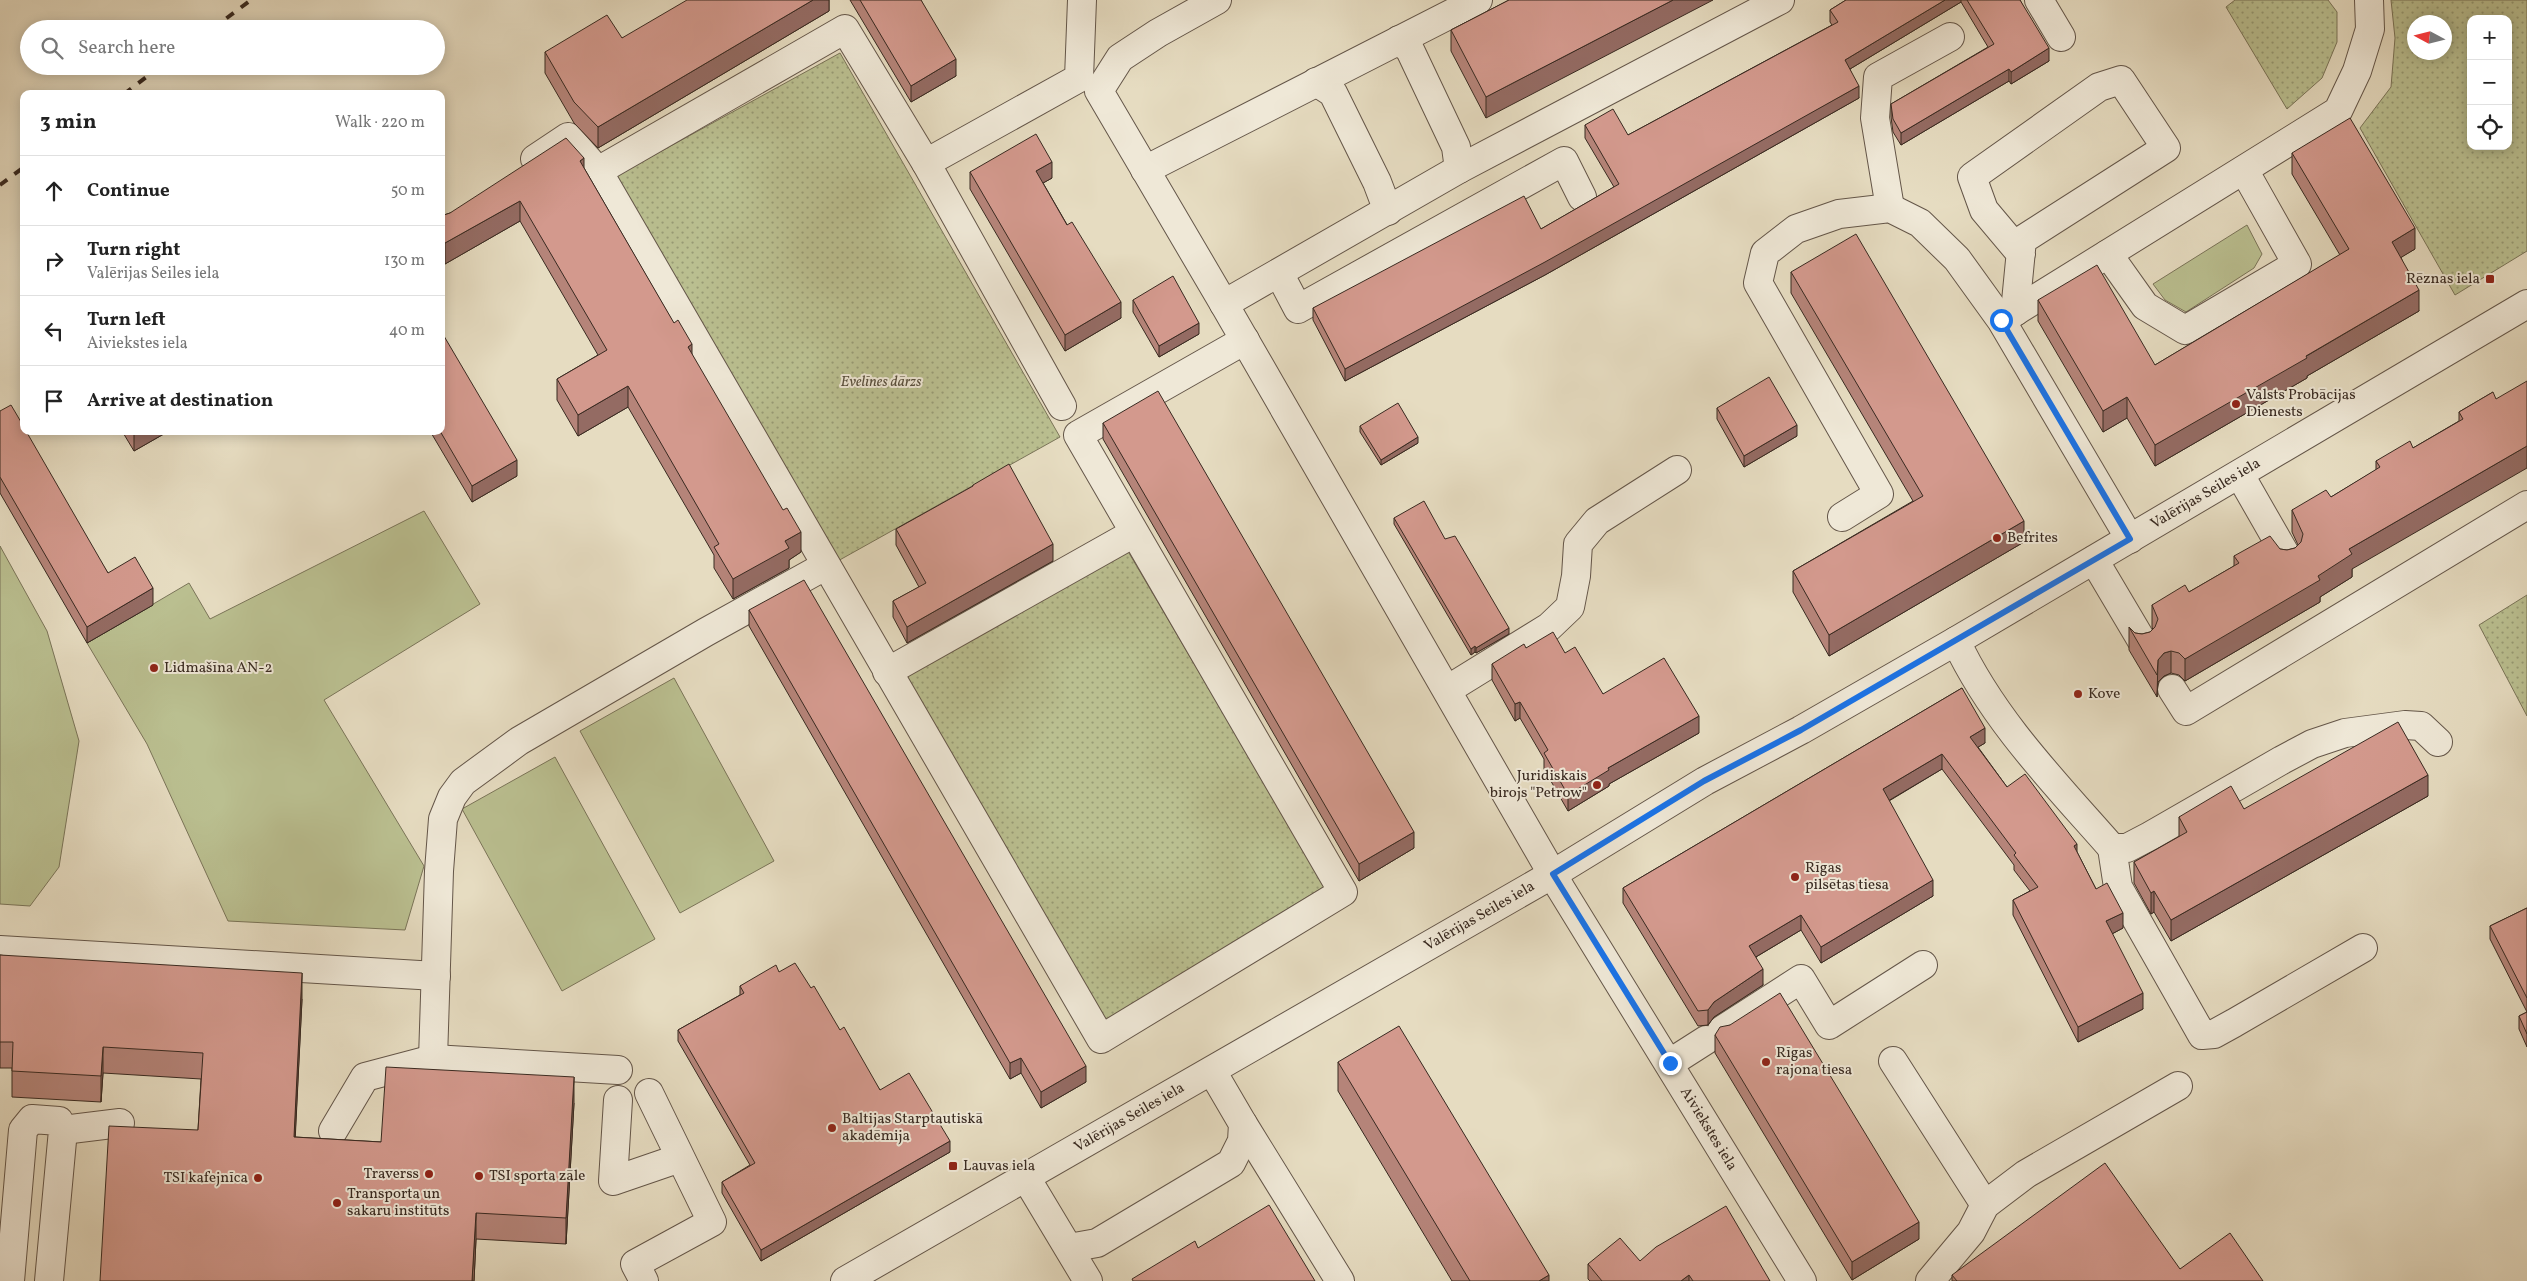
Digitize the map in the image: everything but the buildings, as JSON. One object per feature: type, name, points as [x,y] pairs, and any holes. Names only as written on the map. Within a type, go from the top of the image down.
[{"type":"street","points":[[1082,0],[1089,85]]},
{"type":"street","points":[[926,162],[1089,85],[1120,58],[1158,33],[1216,0]]},
{"type":"street","points":[[1145,170],[1478,0]]},
{"type":"street","points":[[1224,304],[1459,169],[1780,0]]},
{"type":"street","points":[[2039,0],[2061,37]]},
{"type":"street","points":[[2008,316],[2338,111],[2357,71],[2370,29],[2369,0]]},
{"type":"street","points":[[598,171],[845,30],[926,162],[1062,406]]},
{"type":"street","points":[[1890,208],[1875,118],[1878,77],[1950,37]]},
{"type":"street","points":[[1399,40],[1410,50],[1456,147],[1459,169]]},
{"type":"street","points":[[2008,316],[2021,254],[2022,240],[2166,148],[2120,80],[2099,87],[1972,177],[1984,210],[2021,254]]},
{"type":"street","points":[[1316,82],[1333,93],[1377,182],[1388,211]]},
{"type":"street","name":"Aiviekstes iela","points":[[1089,85],[1145,170],[1224,304],[1553,874],[1802,1281]]},
{"type":"street","points":[[512,173],[568,137],[598,171],[1101,1039],[1343,892],[1078,435],[1245,340]]},
{"type":"street","points":[[1279,272],[1298,309],[1564,161],[1582,197]]},
{"type":"street","points":[[2108,254],[2145,306],[2185,330],[2297,264],[2244,170]]},
{"type":"street","points":[[1842,517],[1879,494],[1758,283],[1765,253],[1796,230],[1838,214],[1890,208],[1920,223],[1957,259],[2008,316],[2130,539]]},
{"type":"street","name":"Valērijas Seiles iela","points":[[845,1281],[1553,874],[1704,781],[1801,730],[1956,641],[2527,304]]},
{"type":"street","points":[[1447,690],[1549,627],[1570,607],[1576,576],[1578,544],[1597,521],[1677,470]]},
{"type":"street","points":[[2240,475],[2286,557]]},
{"type":"street","points":[[2172,689],[2186,711],[2321,616],[2527,505]]},
{"type":"street","points":[[887,672],[1134,533]]},
{"type":"street","points":[[2094,560],[2142,641]]},
{"type":"street","points":[[433,1059],[443,819],[452,797],[463,782],[519,741],[706,632],[826,566]]},
{"type":"street","points":[[1956,641],[1968,666],[2014,736],[2112,848],[2118,887],[2202,1035],[2214,1034],[2363,948]]},
{"type":"street","points":[[2112,848],[2127,848],[2312,744],[2345,733],[2405,725],[2421,726],[2438,742]]},
{"type":"street","points":[[0,950],[436,976]]},
{"type":"street","points":[[1670,1063],[1801,979],[1828,1025],[1923,965]]},
{"type":"street","points":[[333,1131],[364,1077],[433,1059],[618,1070]]},
{"type":"street","points":[[1893,1061],[1985,1205]]},
{"type":"street","points":[[1212,1071],[1340,1281]]},
{"type":"street","points":[[1930,1281],[1970,1232],[1985,1205],[2026,1174],[2178,1086]]},
{"type":"street","points":[[644,1281],[635,1264],[712,1222],[649,1093]]},
{"type":"street","points":[[618,1100],[613,1181],[680,1158]]},
{"type":"street","points":[[10,1281],[8,1192],[23,1130],[32,1119],[59,1121],[63,1130],[50,1281]]},
{"type":"street","points":[[63,1130],[120,1123]]},
{"type":"street","points":[[1069,1248],[1097,1243],[1231,1163],[1242,1141],[1243,1124]]},
{"type":"street","points":[[1025,1176],[1088,1281]]},
{"type":"green space","points":[[2235,0],[2328,0],[2337,12],[2337,42],[2322,78],[2287,109],[2226,7]]},
{"type":"green space","points":[[2391,0],[2527,0],[2527,251],[2455,295],[2360,128],[2391,87],[2395,38]]},
{"type":"green space","name":"Evelīnes dārzs","points":[[840,53],[1060,437],[836,562],[616,176]]},
{"type":"green space","points":[[2247,225],[2262,254],[2254,268],[2186,312],[2165,300],[2153,284]]},
{"type":"green space","points":[[424,511],[480,604],[324,700],[424,866],[405,930],[228,921],[147,744],[87,643],[189,583],[210,619]]},
{"type":"green space","points":[[0,546],[47,631],[79,741],[59,867],[30,906],[0,904]]},
{"type":"green space","points":[[1126,548],[1325,886],[1101,1024],[901,677]]},
{"type":"green space","points":[[2527,595],[2527,716],[2479,625]]},
{"type":"green space","points":[[674,678],[774,861],[680,913],[580,731]]},
{"type":"green space","points":[[555,757],[655,939],[562,991],[462,809]]},
{"type":"railway","points":[[224,20],[251,0]]},
{"type":"railway","points":[[129,90],[149,75]]},
{"type":"railway","points":[[0,185],[20,170]]},
{"type":"place","name":"Rēznas iela","points":[[2490,279]]},
{"type":"place","name":"Valsts Probācijas Dienests","points":[[2236,404]]},
{"type":"place","name":"Befrites","points":[[1997,538]]},
{"type":"place","name":"Lidmašīna AN-2","points":[[154,668]]},
{"type":"place","name":"Kove","points":[[2078,694]]},
{"type":"place","name":"Juridiskais birojs \"Petrow\"","points":[[1597,785]]},
{"type":"place","name":"Rīgas pilsētas tiesa","points":[[1795,877]]},
{"type":"place","name":"Rīgas rajona tiesa","points":[[1766,1062]]},
{"type":"place","name":"Baltijas Starptautiskā akadēmija","points":[[832,1128]]},
{"type":"place","name":"Lauvas iela","points":[[953,1166]]},
{"type":"place","name":"Traverss","points":[[429,1174]]},
{"type":"place","name":"TSI sporta zāle","points":[[479,1176]]},
{"type":"place","name":"TSI kafejnīca","points":[[258,1178]]},
{"type":"place","name":"Transporta un sakaru institūts","points":[[337,1203]]},
{"type":"route","points":[[1670,1063],[1553,874],[1704,781],[1801,730],[2130,539],[2001,320]]}]
